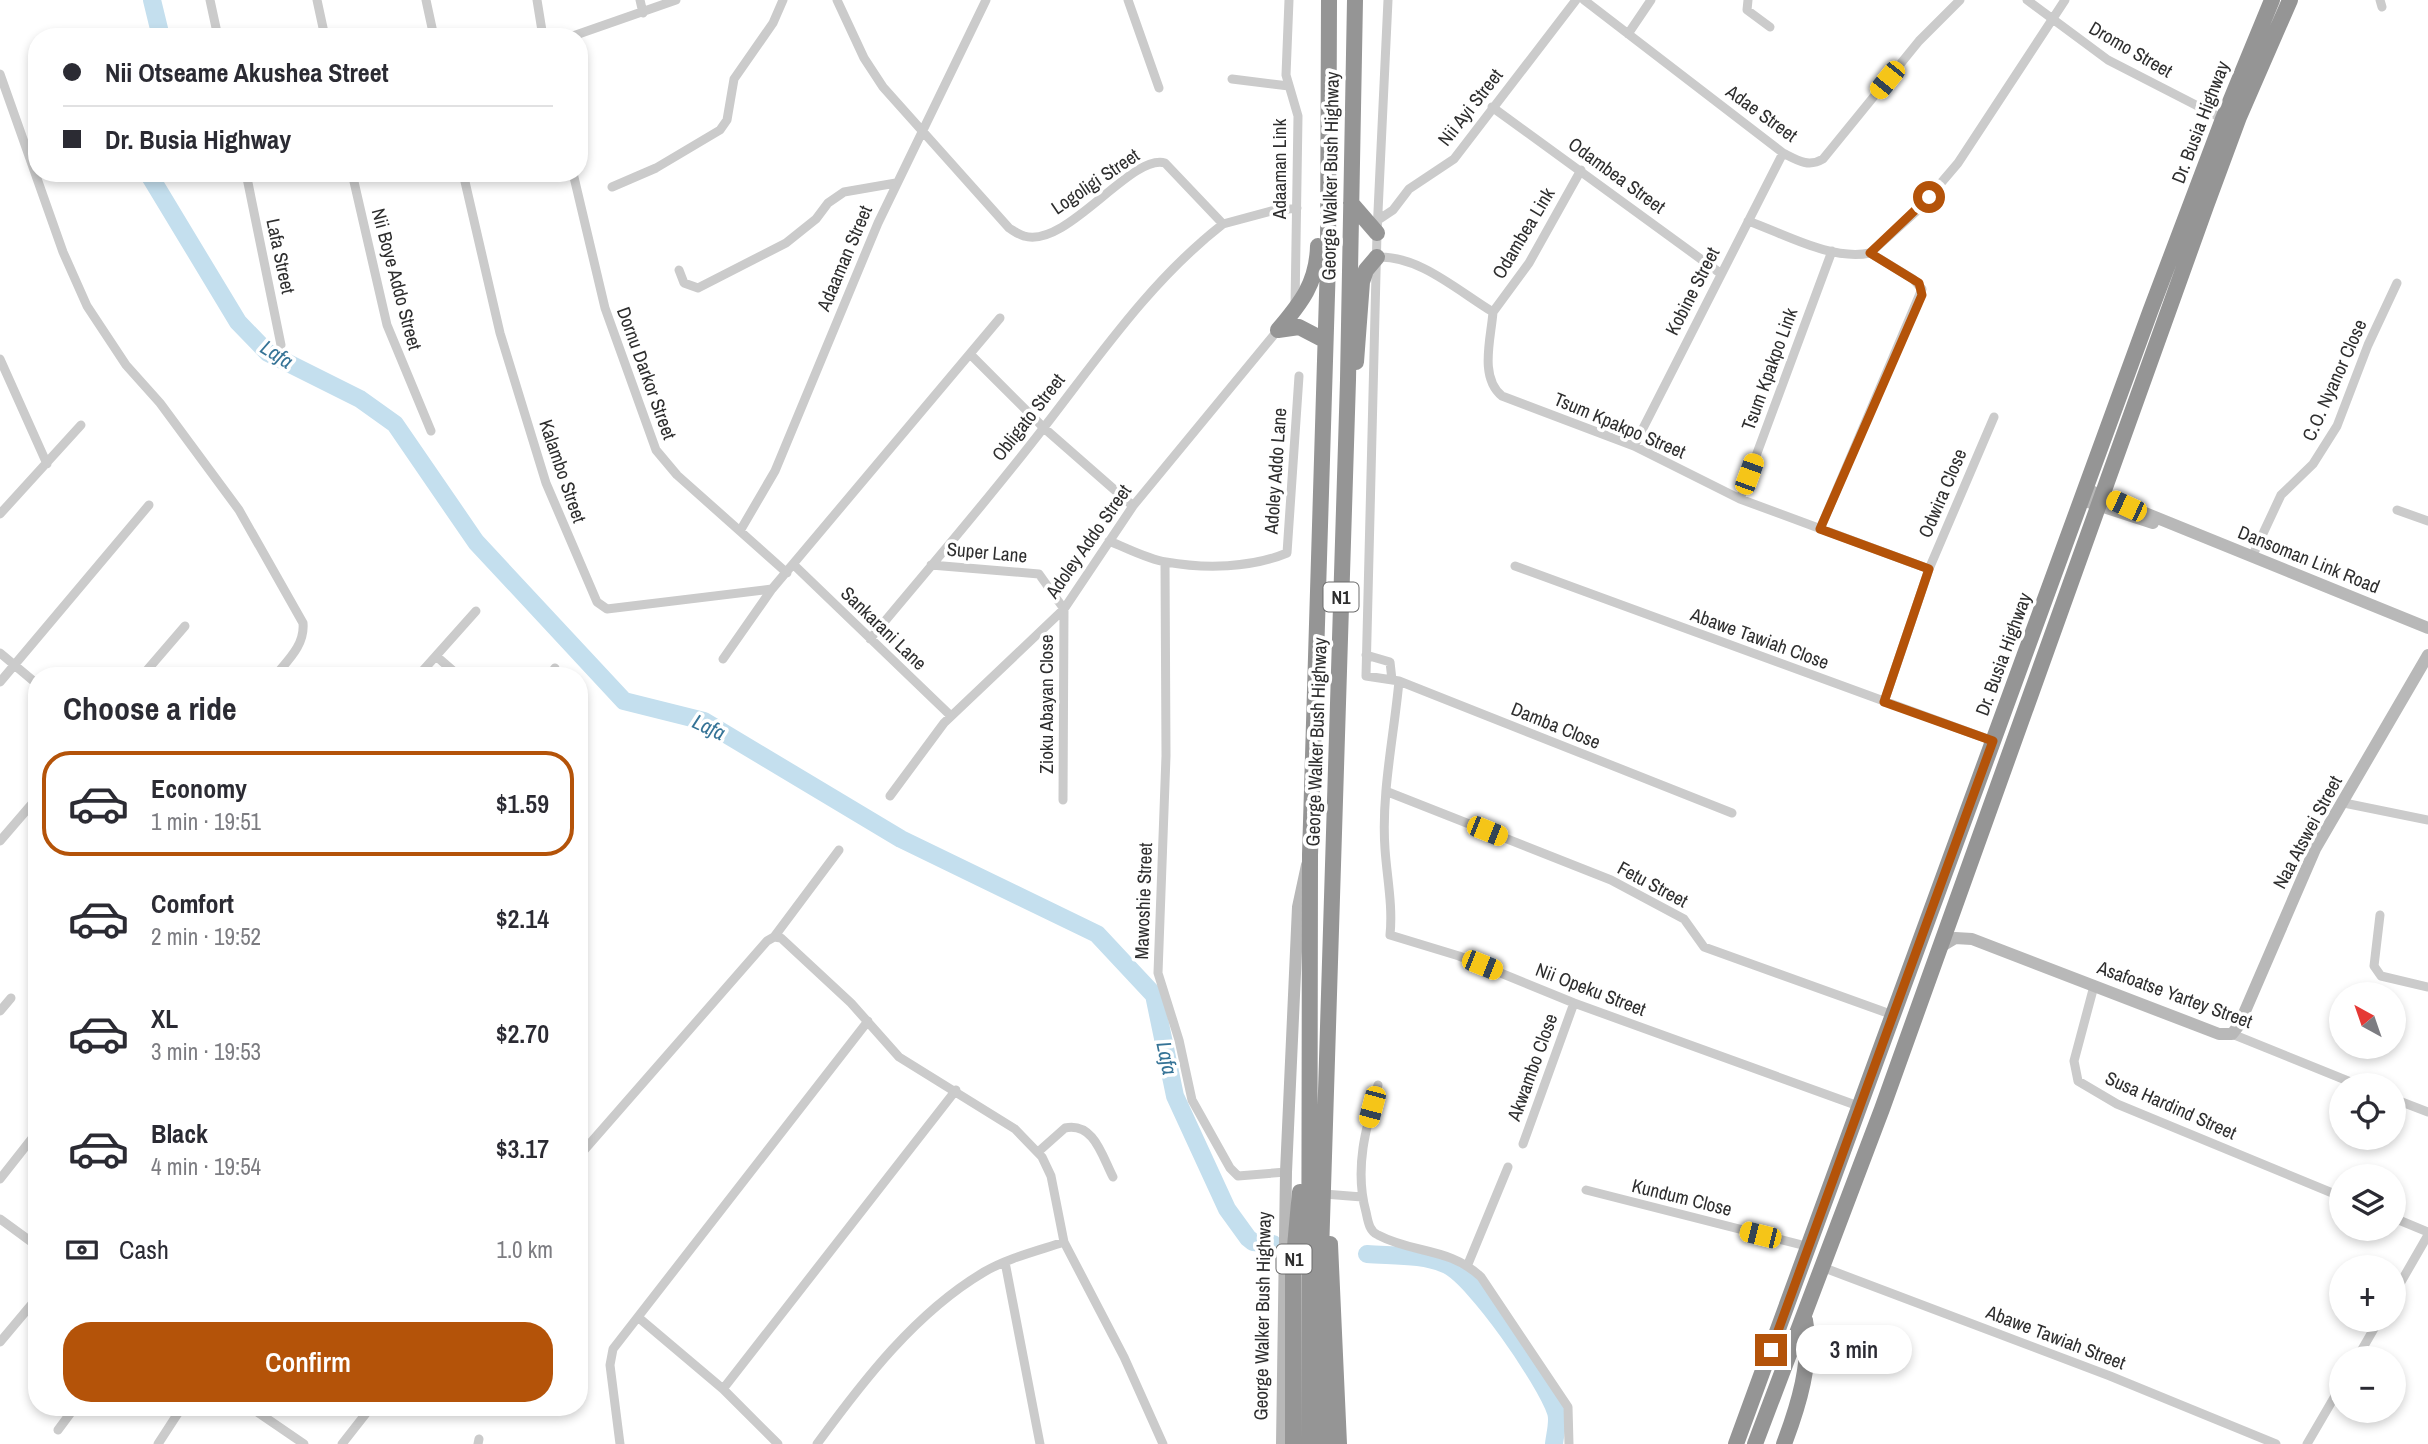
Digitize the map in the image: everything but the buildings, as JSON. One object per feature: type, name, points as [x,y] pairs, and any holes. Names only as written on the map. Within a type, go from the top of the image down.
[{"type":"highway","name":"George Walker Bush Highway","points":[[1309,1444],[1310,855],[1321,554],[1329,0]]},
{"type":"highway","name":"George Walker Bush Highway","points":[[1323,1444],[1323,1211],[1348,380],[1355,0]]},
{"type":"highway","points":[[1355,24],[1362,0]]},
{"type":"highway","name":"Dr. Busia Highway","points":[[1755,1444],[1940,947],[2223,119],[2272,0]]},
{"type":"highway","name":"Dr. Busia Highway","points":[[1736,1444],[1993,741],[2092,498],[2239,117],[2290,0]]},
{"type":"highway","points":[[1279,330],[1314,280],[1318,262],[1321,133],[1329,101]]},
{"type":"highway","points":[[1351,203],[1378,226]]},
{"type":"highway","points":[[1348,380],[1359,352],[1362,282],[1366,270],[1377,257]]},
{"type":"highway","points":[[1279,330],[1299,327],[1324,340]]},
{"type":"highway","name":"N1","points":[[1293,1444],[1293,1268],[1309,1075]]},
{"type":"highway","points":[[1323,1211],[1331,1253],[1339,1444]]},
{"type":"highway","points":[[1784,1444],[1803,1376],[1807,1345],[1804,1317]]},
{"type":"highway","points":[[1730,1444],[1746,1419]]},
{"type":"street","points":[[211,0],[216,28]]},
{"type":"street","points":[[317,0],[323,28]]},
{"type":"street","points":[[426,0],[432,28]]},
{"type":"street","points":[[537,0],[542,28]]},
{"type":"street","points":[[640,0],[643,13]]},
{"type":"street","points":[[588,31],[676,0]]},
{"type":"street","points":[[612,187],[649,172],[720,130],[727,120],[734,79],[773,23],[783,0]]},
{"type":"street","name":"Logoligi Street","points":[[837,0],[864,58],[923,134],[1009,229],[1025,237],[1049,233],[1092,207],[1141,166],[1157,161],[1165,163],[1223,224]]},
{"type":"street","name":"Adaaman Street","points":[[740,531],[780,460],[896,184],[923,134],[986,0]]},
{"type":"street","points":[[1128,0],[1159,88]]},
{"type":"street","name":"Adaaman Link","points":[[1289,0],[1286,75],[1298,116],[1294,311]]},
{"type":"street","points":[[1388,0],[1378,226],[1366,655],[1390,662],[1395,680]]},
{"type":"street","name":"Nii Ayi Street","points":[[1378,226],[1394,210],[1409,188],[1454,159],[1576,0]]},
{"type":"street","name":"Adae Street","points":[[1584,0],[1783,153],[1804,164],[1814,164],[1823,159],[1919,41],[1960,0]]},
{"type":"street","points":[[1628,34],[1651,0]]},
{"type":"street","points":[[1748,0],[1747,10],[1770,27]]},
{"type":"street","name":"Dromo Street","points":[[2027,0],[2108,60],[2223,119]]},
{"type":"street","points":[[1748,221],[1832,251],[1857,256],[1870,253],[1940,185],[2054,21],[2065,0]]},
{"type":"street","points":[[0,74],[28,152]]},
{"type":"street","points":[[1232,79],[1289,86]]},
{"type":"street","name":"Odambea Street","points":[[1492,107],[1720,273]]},
{"type":"street","name":"Kobine Street","points":[[1634,446],[1783,153]]},
{"type":"street","name":"Odambea Link","points":[[1493,312],[1529,263],[1581,170]]},
{"type":"street","points":[[39,182],[87,306],[126,365],[160,403],[239,510],[303,623],[304,633],[299,645],[282,667]]},
{"type":"street","name":"Lafa Street","points":[[248,182],[281,345]]},
{"type":"street","name":"Nii Boye Addo Street","points":[[354,182],[387,325],[431,430]]},
{"type":"street","name":"Kalambo Street","points":[[465,182],[500,333],[546,483],[597,602],[607,609],[772,589]]},
{"type":"street","name":"Dornu Darkor Street","points":[[575,182],[597,278],[652,443],[677,475],[787,573]]},
{"type":"street","points":[[679,270],[684,283],[698,288],[786,243],[816,219],[828,203],[845,192],[896,184]]},
{"type":"street","points":[[1223,224],[1270,211],[1297,208]]},
{"type":"street","name":"Obligato Street","points":[[870,639],[1044,428],[1115,333],[1193,247],[1223,224]]},
{"type":"street","name":"Tsum Kpakpo Link","points":[[1740,499],[1832,251]]},
{"type":"street","points":[[1820,529],[1922,295],[1919,283],[1870,253]]},
{"type":"street","points":[[1377,257],[1395,256],[1412,262],[1493,312]]},
{"type":"street","name":"C.O. Nyanor Close","points":[[2252,557],[2281,495],[2313,464],[2337,426],[2368,345],[2397,283]]},
{"type":"street","name":"Tsum Kpakpo Street","points":[[1493,312],[1488,376],[1491,387],[1502,396],[1634,446],[1740,499],[1929,569]]},
{"type":"street","points":[[723,659],[772,589],[1000,318]]},
{"type":"street","name":"Adoley Addo Street","points":[[890,796],[918,754],[951,716],[1064,609],[1133,506],[1279,330]]},
{"type":"street","points":[[971,355],[1044,428],[1133,506]]},
{"type":"street","points":[[0,359],[47,464]]},
{"type":"street","name":"Adoley Addo Lane","points":[[1109,541],[1165,562],[1234,565],[1265,562],[1287,553],[1299,376]]},
{"type":"street","name":"Odwira Close","points":[[1884,702],[1929,569],[1994,417]]},
{"type":"street","points":[[0,514],[81,425]]},
{"type":"street","name":"Dansoman Link Road","points":[[2092,498],[2252,557],[2428,628]]},
{"type":"street","points":[[0,682],[149,505]]},
{"type":"street","points":[[2397,510],[2428,521]]},
{"type":"street","name":"Mawoshie Street","points":[[1165,562],[1166,756],[1158,973],[1161,990],[1179,1040],[1192,1100],[1230,1168],[1238,1176],[1286,1172]]},
{"type":"street","name":"Sankarani Lane","points":[[794,565],[951,716]]},
{"type":"street","name":"Super Lane","points":[[931,565],[1039,573],[1064,609]]},
{"type":"street","name":"Abawe Tawiah Close","points":[[1515,566],[1993,741]]},
{"type":"street","name":"Zioku Abayan Close","points":[[1063,800],[1064,609]]},
{"type":"street","points":[[426,667],[476,611]]},
{"type":"street","points":[[150,667],[185,626]]},
{"type":"street","points":[[0,653],[28,677]]},
{"type":"street","name":"Naa Atswei Street","points":[[2232,1034],[2239,1025],[2315,849],[2428,654]]},
{"type":"street","name":"Damba Close","points":[[1366,655],[1366,676],[1395,680],[1732,813]]},
{"type":"street","points":[[436,656],[449,667]]},
{"type":"street","name":"Nii Opeku Street","points":[[1395,680],[1385,865],[1392,908],[1390,935],[1459,956],[1574,1003],[1861,1107]]},
{"type":"street","name":"Fetu Street","points":[[1388,792],[1611,880],[1684,919],[1704,947],[1893,1015]]},
{"type":"street","points":[[2344,803],[2428,820]]},
{"type":"street","points":[[0,841],[28,808]]},
{"type":"street","points":[[588,1144],[767,941],[774,937],[839,850]]},
{"type":"street","name":"George Walker Bush Highway","points":[[1282,1444],[1286,1172],[1298,907],[1310,855]]},
{"type":"street","points":[[2380,915],[2374,966],[2376,971],[2381,976],[2428,987]]},
{"type":"street","points":[[774,937],[781,938],[869,1021],[899,1056],[1016,1129],[1038,1152],[1051,1175],[1063,1242],[1109,1324],[1163,1444]]},
{"type":"street","name":"Asafoatse Yartey Street","points":[[1940,947],[1955,938],[1972,939],[2219,1034],[2232,1034],[2329,1073]]},
{"type":"street","name":"Susa Hardind Street","points":[[2094,986],[2074,1061],[2074,1076],[2078,1081],[2117,1104],[2329,1192]]},
{"type":"street","points":[[0,1012],[11,998]]},
{"type":"street","name":"Akwambo Close","points":[[1523,1144],[1574,1003]]},
{"type":"street","points":[[620,1444],[610,1357],[869,1021]]},
{"type":"street","points":[[1378,1085],[1362,1150],[1362,1197],[1374,1233],[1468,1264],[1481,1277],[1569,1407],[1569,1444]]},
{"type":"street","points":[[723,1389],[956,1090]]},
{"type":"street","points":[[2406,1104],[2428,1112]]},
{"type":"street","points":[[1038,1152],[1065,1128],[1083,1129],[1091,1134],[1112,1177]]},
{"type":"street","points":[[0,1179],[28,1143]]},
{"type":"street","points":[[1468,1264],[1508,1167]]},
{"type":"street","name":"Kundum Close","points":[[1586,1190],[1810,1247]]},
{"type":"street","points":[[1324,1194],[1362,1197]]},
{"type":"street","points":[[0,1219],[28,1239]]},
{"type":"street","points":[[2406,1224],[2428,1234],[2406,1273]]},
{"type":"street","points":[[817,1444],[879,1367],[933,1308],[985,1272],[1063,1242]]},
{"type":"street","points":[[1006,1262],[1040,1444]]},
{"type":"street","name":"Abawe Tawiah Street","points":[[1822,1267],[2110,1376],[2276,1444]]},
{"type":"street","points":[[0,1342],[28,1309]]},
{"type":"street","points":[[639,1318],[723,1389],[778,1444]]},
{"type":"street","points":[[2307,1444],[2329,1406]]},
{"type":"street","points":[[58,1430],[68,1416]]},
{"type":"street","points":[[158,1444],[176,1416]]},
{"type":"street","points":[[263,1416],[304,1444]]},
{"type":"street","points":[[342,1444],[365,1416]]},
{"type":"waterway","name":"Lafa","points":[[152,0],[159,28]]},
{"type":"waterway","name":"Lafa","points":[[153,182],[238,322],[268,353],[360,399],[395,424],[476,542],[624,701],[704,721],[901,839],[1097,934],[1154,995],[1175,1096],[1227,1209],[1253,1242],[1273,1244]]},
{"type":"waterway","points":[[1367,1254],[1438,1261],[1460,1274],[1475,1289],[1524,1355],[1549,1397],[1557,1416],[1554,1444]]},
{"type":"route","points":[[1771,1350],[1993,741],[1884,702],[1929,569],[1820,529],[1922,295],[1919,283],[1870,253],[1929,197]]}]
